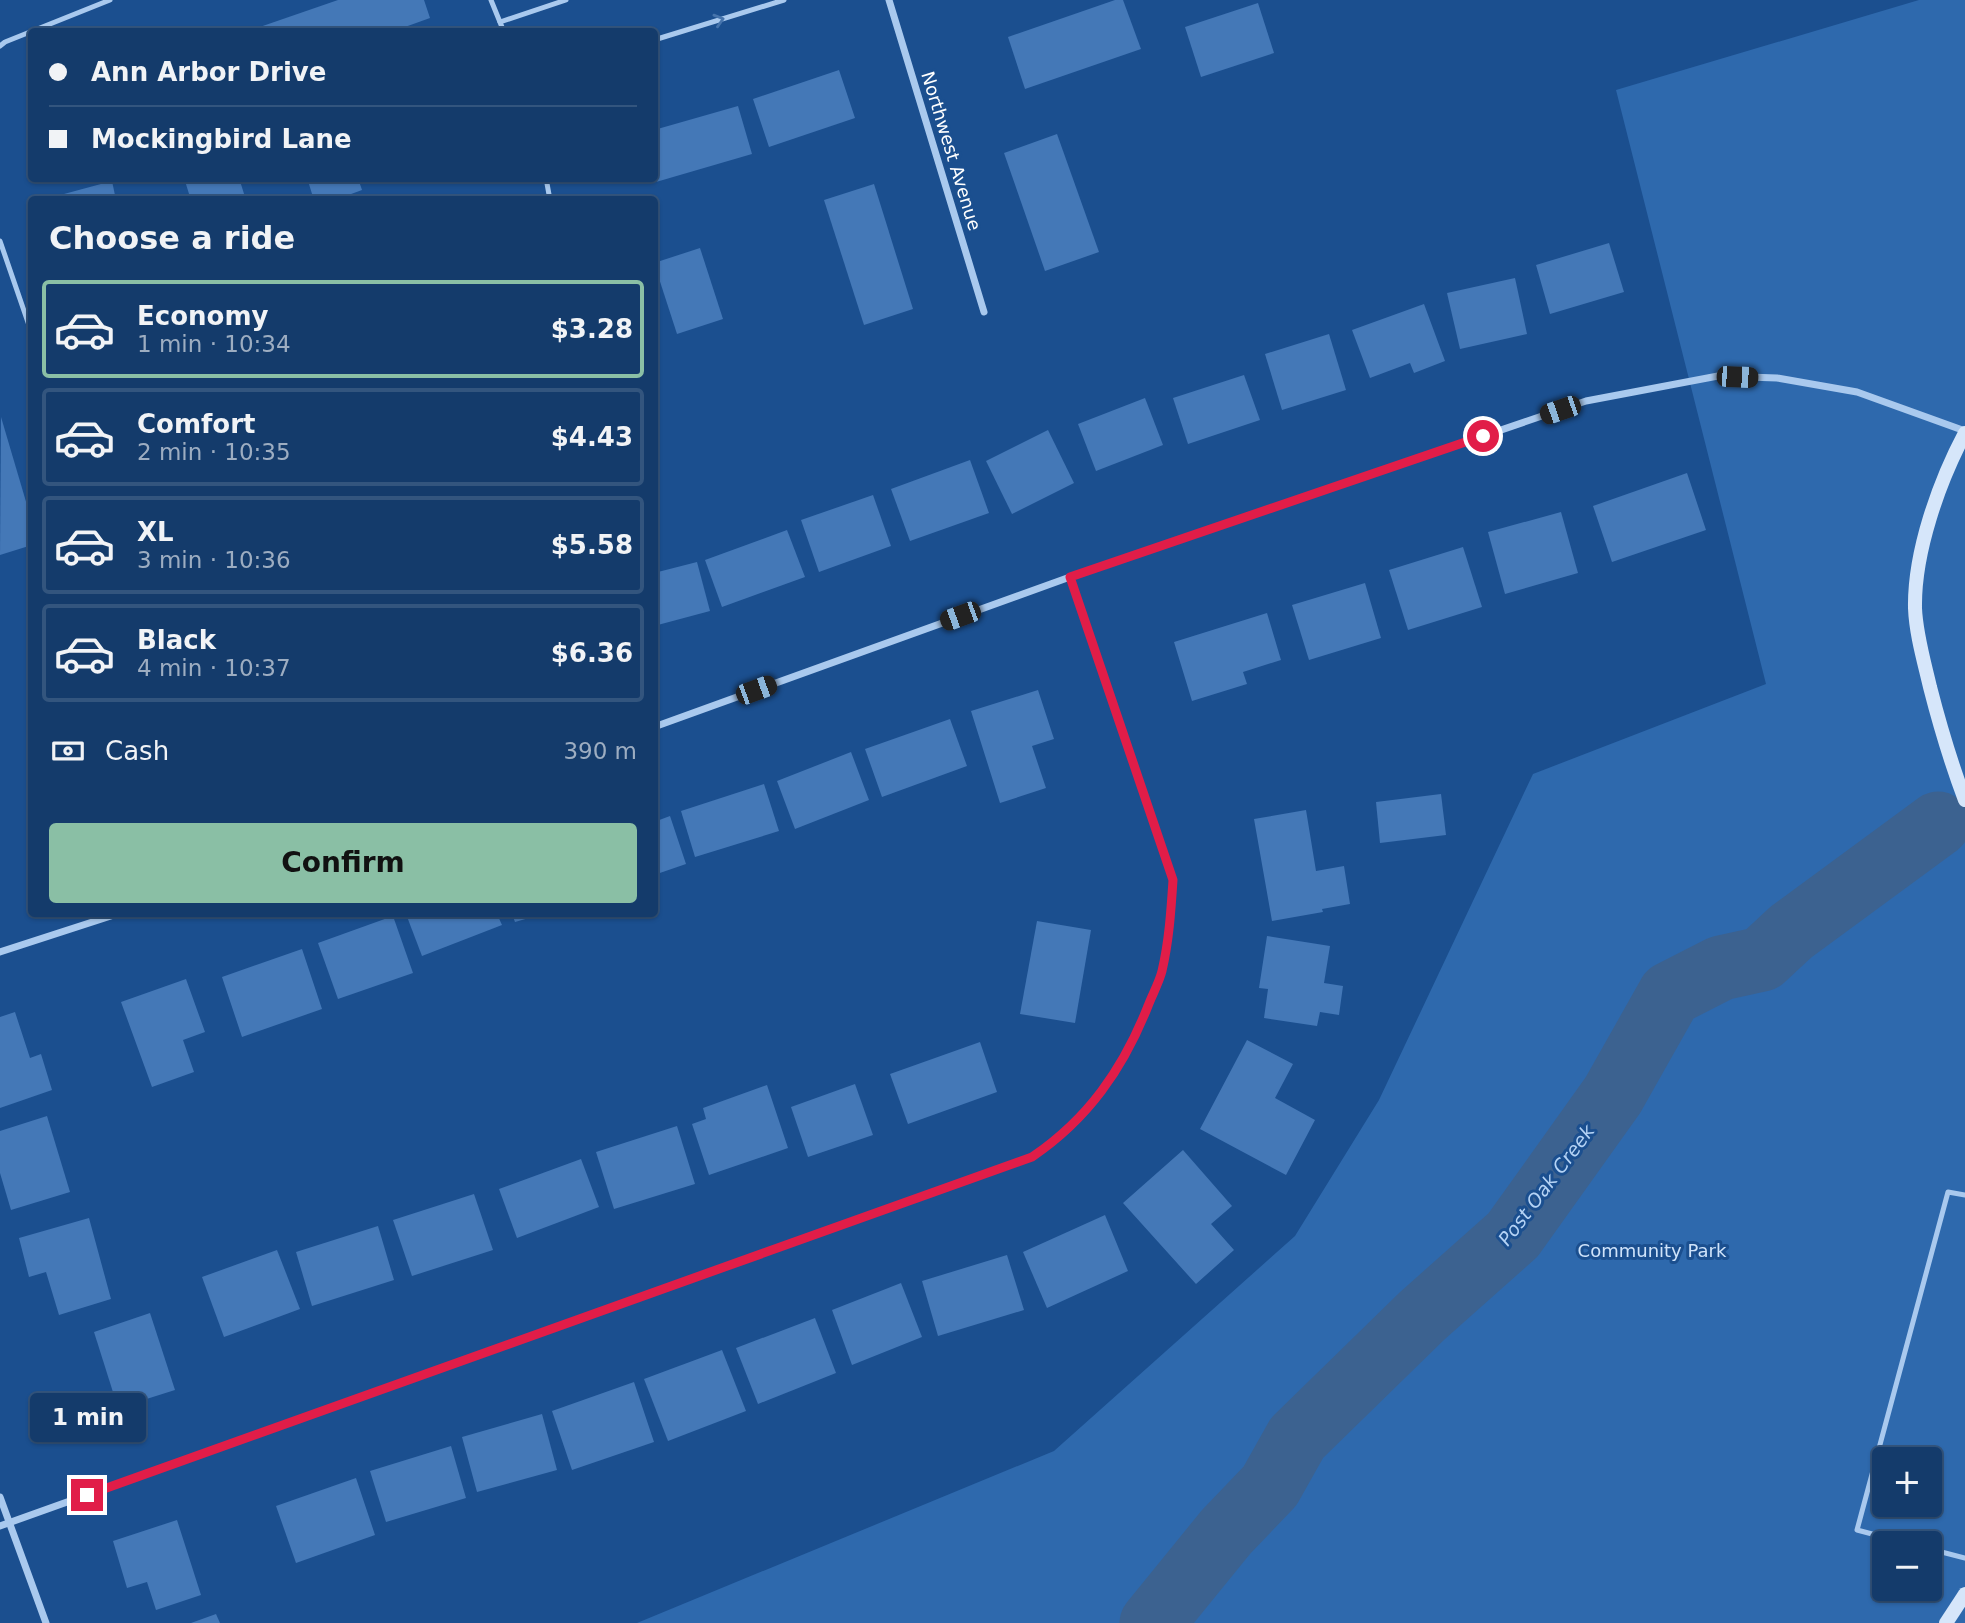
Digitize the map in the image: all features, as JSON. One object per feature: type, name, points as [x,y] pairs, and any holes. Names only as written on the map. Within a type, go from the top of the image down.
[{"type":"street","name":"Northwest Avenue","points":[[889,0],[984,312]]},
{"type":"street","points":[[658,726],[1070,577],[1586,401],[1717,376],[1777,378],[1857,392],[1965,432],[1947,466],[1929,518],[1917,581],[1915,608],[1920,642],[1947,751],[1965,800]]},
{"type":"street","points":[[0,1526],[1032,1157],[1060,1138],[1107,1086],[1136,1037],[1161,973],[1171,923],[1173,880],[1070,577]]},
{"type":"street","points":[[0,952],[108,917]]},
{"type":"street","points":[[0,1497],[46,1623]]},
{"type":"street","points":[[1946,1623],[1965,1594]]},
{"type":"lane","points":[[38,28],[110,0]]},
{"type":"lane","points":[[491,0],[502,28]]},
{"type":"lane","points":[[500,22],[566,0]]},
{"type":"lane","points":[[658,39],[784,0]]},
{"type":"lane","points":[[0,46],[5,41],[28,32]]},
{"type":"lane","points":[[0,241],[28,322]]},
{"type":"lane","points":[[1872,1534],[1857,1530],[1948,1192],[1965,1195]]},
{"type":"lane","points":[[1942,1552],[1965,1558]]},
{"type":"green space","name":"Community Park","points":[[1919,0],[1965,0],[1965,1623],[637,1623],[1054,1451],[1295,1236],[1379,1100],[1533,774],[1766,684],[1616,90]]},
{"type":"building","points":[[338,0],[424,0],[430,18],[402,28],[257,28]]},
{"type":"building","points":[[1115,0],[1123,0],[1141,49],[1025,89],[1008,37]]},
{"type":"building","points":[[1258,3],[1274,53],[1201,77],[1185,27]]},
{"type":"building","points":[[839,70],[855,118],[769,147],[753,99]]},
{"type":"building","points":[[738,106],[752,154],[658,181],[658,129]]},
{"type":"building","points":[[1057,134],[1099,252],[1045,271],[1004,153]]},
{"type":"building","points":[[112,182],[115,196],[65,196],[64,194]]},
{"type":"building","points":[[185,182],[240,182],[245,196],[190,196]]},
{"type":"building","points":[[308,182],[359,182],[362,190],[346,196],[313,196]]},
{"type":"building","points":[[874,184],[913,309],[864,325],[824,200]]},
{"type":"building","points":[[1609,243],[1624,292],[1550,314],[1536,265]]},
{"type":"building","points":[[700,248],[723,319],[677,334],[658,275],[658,262]]},
{"type":"building","points":[[1515,278],[1527,334],[1460,349],[1447,293]]},
{"type":"building","points":[[1424,304],[1445,361],[1414,373],[1410,363],[1370,378],[1352,330]]},
{"type":"building","points":[[1329,334],[1346,390],[1282,410],[1265,354]]},
{"type":"building","points":[[1244,375],[1260,420],[1188,444],[1173,398]]},
{"type":"building","points":[[1145,398],[1163,445],[1096,471],[1078,424]]},
{"type":"building","points":[[1,417],[28,508],[28,546],[0,555]]},
{"type":"building","points":[[1048,430],[1074,483],[1012,514],[986,461]]},
{"type":"building","points":[[970,460],[989,513],[910,541],[891,489]]},
{"type":"building","points":[[1687,473],[1706,530],[1612,562],[1593,506]]},
{"type":"building","points":[[873,495],[891,546],[819,572],[801,520]]},
{"type":"building","points":[[1561,512],[1578,573],[1505,594],[1488,532]]},
{"type":"building","points":[[787,530],[805,577],[722,607],[705,560]]},
{"type":"building","points":[[1463,547],[1482,607],[1408,630],[1389,570]]},
{"type":"building","points":[[697,562],[710,611],[658,625],[658,572]]},
{"type":"building","points":[[1365,583],[1381,638],[1309,660],[1292,605]]},
{"type":"building","points":[[1267,613],[1281,660],[1243,672],[1247,684],[1192,701],[1174,642]]},
{"type":"building","points":[[1038,690],[1054,739],[1032,746],[1046,788],[1000,803],[971,711]]},
{"type":"building","points":[[950,719],[967,766],[882,797],[865,749]]},
{"type":"building","points":[[851,752],[869,800],[795,829],[777,781]]},
{"type":"building","points":[[764,784],[779,831],[695,857],[681,811]]},
{"type":"building","points":[[1441,794],[1446,835],[1380,843],[1376,802]]},
{"type":"building","points":[[1306,810],[1316,871],[1344,866],[1350,904],[1272,921],[1254,819]]},
{"type":"building","points":[[670,816],[686,864],[658,874],[658,820]]},
{"type":"building","points":[[393,917],[413,973],[338,999],[318,943]]},
{"type":"building","points":[[407,917],[498,917],[502,925],[422,956]]},
{"type":"building","points":[[513,917],[532,917],[515,922]]},
{"type":"building","points":[[1037,921],[1091,930],[1075,1023],[1020,1014]]},
{"type":"building","points":[[1267,936],[1330,946],[1324,983],[1343,986],[1339,1015],[1320,1012],[1317,1026],[1264,1018],[1268,989],[1259,988]]},
{"type":"building","points":[[302,949],[322,1009],[242,1037],[222,977]]},
{"type":"building","points":[[186,979],[205,1032],[183,1040],[194,1072],[152,1087],[121,1002]]},
{"type":"building","points":[[15,1012],[30,1058],[41,1054],[52,1090],[0,1108],[0,1017]]},
{"type":"building","points":[[1247,1040],[1293,1064],[1275,1098],[1315,1120],[1286,1175],[1200,1129]]},
{"type":"building","points":[[980,1042],[997,1092],[908,1124],[890,1074]]},
{"type":"building","points":[[855,1084],[873,1135],[808,1157],[791,1107]]},
{"type":"building","points":[[767,1085],[788,1148],[709,1175],[692,1124],[706,1119],[703,1108]]},
{"type":"building","points":[[47,1116],[70,1192],[11,1210],[0,1173],[0,1131]]},
{"type":"building","points":[[677,1126],[695,1184],[614,1209],[596,1152]]},
{"type":"building","points":[[1183,1150],[1232,1206],[1211,1224],[1234,1250],[1196,1284],[1123,1203]]},
{"type":"building","points":[[581,1159],[599,1207],[517,1238],[499,1189]]},
{"type":"building","points":[[474,1194],[493,1250],[412,1276],[393,1220]]},
{"type":"building","points":[[1105,1215],[1128,1271],[1047,1308],[1023,1252]]},
{"type":"building","points":[[89,1218],[111,1299],[59,1315],[46,1272],[29,1277],[19,1238]]},
{"type":"building","points":[[378,1226],[394,1280],[312,1306],[296,1252]]},
{"type":"building","points":[[277,1250],[300,1309],[224,1337],[202,1277]]},
{"type":"building","points":[[1007,1255],[1024,1310],[938,1336],[922,1281]]},
{"type":"building","points":[[901,1283],[922,1337],[852,1365],[832,1310]]},
{"type":"building","points":[[150,1313],[175,1390],[118,1408],[94,1332]]},
{"type":"building","points":[[815,1318],[836,1373],[758,1404],[736,1348]]},
{"type":"building","points":[[722,1350],[746,1411],[668,1441],[644,1379]]},
{"type":"building","points":[[634,1382],[654,1442],[572,1470],[552,1411]]},
{"type":"building","points":[[542,1414],[557,1470],[477,1492],[462,1437]]},
{"type":"building","points":[[451,1446],[466,1498],[386,1522],[370,1471]]},
{"type":"building","points":[[356,1478],[375,1535],[296,1563],[276,1506]]},
{"type":"building","points":[[177,1520],[201,1595],[156,1610],[147,1582],[127,1588],[113,1541]]},
{"type":"building","points":[[216,1614],[220,1623],[191,1623]]},
{"type":"waterway","name":"Post Oak Creek","points":[[1152,1623],[1226,1532],[1270,1486],[1297,1438],[1422,1316],[1513,1235],[1613,1095],[1670,994],[1721,968],[1762,959],[1791,932],[1938,824]]},
{"type":"route","points":[[87,1495],[1032,1157],[1060,1138],[1107,1086],[1136,1037],[1161,973],[1171,923],[1173,880],[1070,577],[1483,436]]}]
